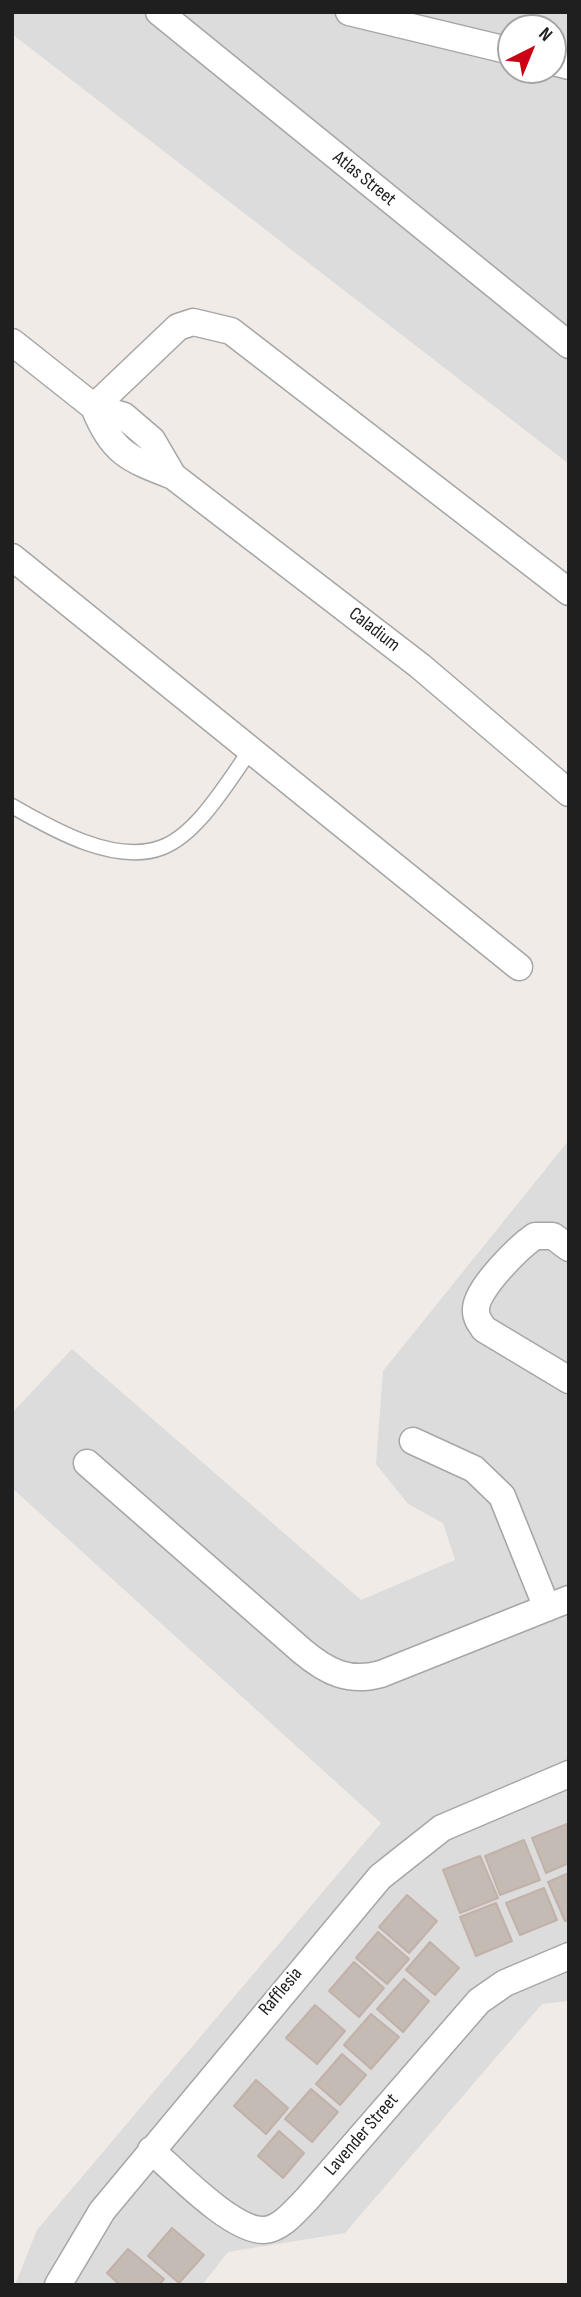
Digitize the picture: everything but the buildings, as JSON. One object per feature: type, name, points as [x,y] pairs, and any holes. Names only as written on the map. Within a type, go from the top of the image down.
[{"type":"street","name":"Atlas Street","points":[[159,12],[569,345]]},
{"type":"street","points":[[349,12],[497,48]]},
{"type":"street","points":[[94,407],[178,327],[193,322],[231,331],[569,592]]},
{"type":"street","name":"Caladium","points":[[12,342],[94,407],[105,436],[124,453],[134,461],[173,476],[421,666],[569,793]]},
{"type":"street","points":[[12,557],[252,748],[519,967]]},
{"type":"street","points":[[569,1248],[554,1236],[535,1236],[481,1293],[475,1308],[477,1319],[484,1329],[569,1380]]},
{"type":"street","points":[[87,1463],[302,1651],[334,1673],[365,1679],[558,1604],[502,1496],[474,1469],[413,1440]]},
{"type":"street","name":"Rafflesia","points":[[58,2285],[96,2220],[151,2150],[380,1877],[442,1828],[569,1774]]},
{"type":"street","name":"Lavender Street","points":[[151,2150],[232,2219],[250,2229],[266,2230],[278,2225],[307,2199],[479,2001],[505,1983],[569,1956]]},
{"type":"lane","points":[[12,806],[58,833],[101,847],[139,852],[163,847],[186,831],[209,807],[252,748]]},
{"type":"shaded area","points":[[12,12],[569,12],[569,464],[12,34]]},
{"type":"shaded area","points":[[569,1140],[569,2001],[542,2004],[345,2233],[228,2252],[202,2285],[15,2285],[37,2230],[381,1823],[12,1488],[12,1413],[72,1349],[361,1600],[455,1560],[443,1523],[408,1504],[376,1464],[383,1371]]}]
